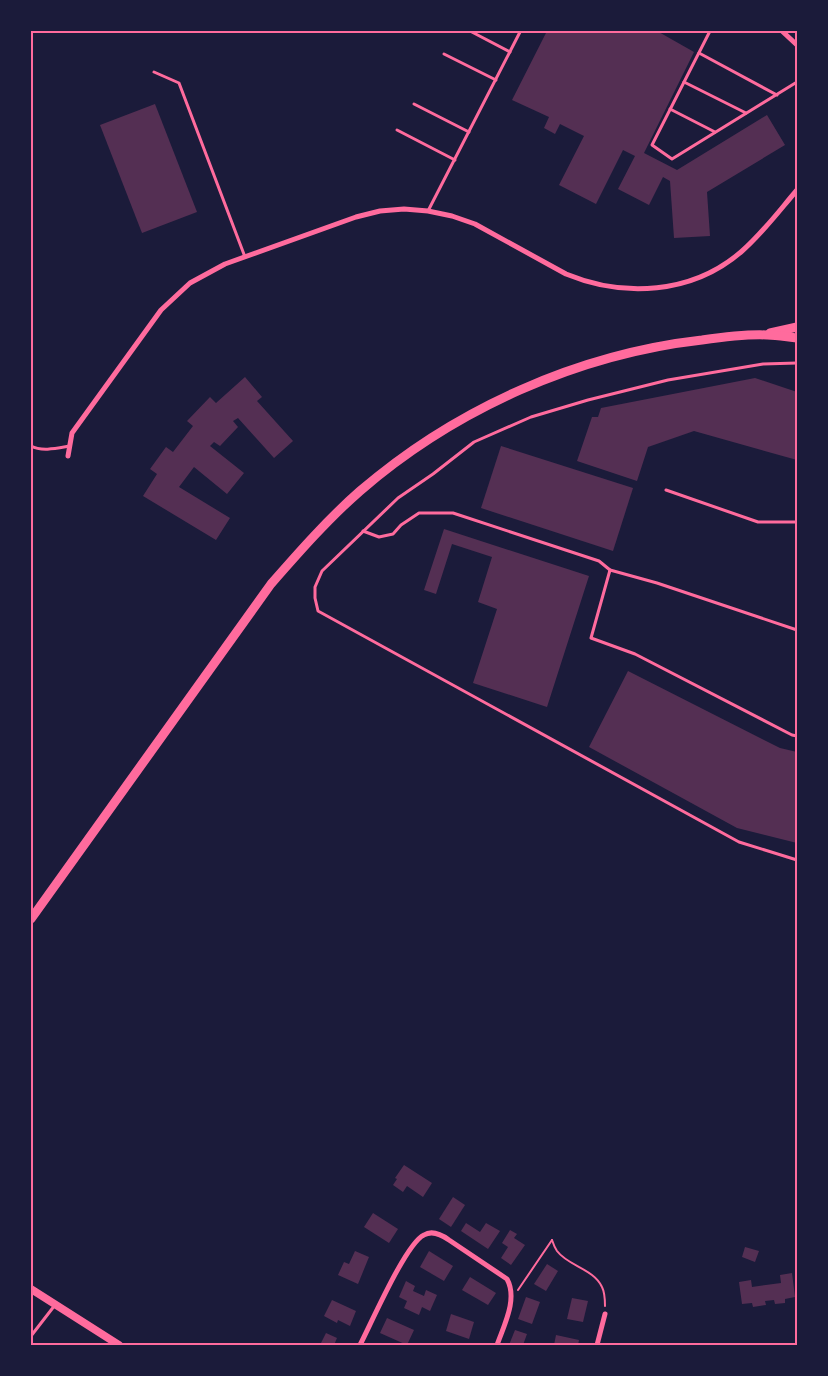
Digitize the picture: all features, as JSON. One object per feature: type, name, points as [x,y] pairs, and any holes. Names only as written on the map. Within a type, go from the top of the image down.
[{"type":"main road","points":[[31,920],[272,584],[302,548],[360,491],[401,458],[445,429],[492,404],[535,384],[576,369],[631,352],[671,343],[765,334],[797,327]]},
{"type":"main road","points":[[765,334],[797,338]]},
{"type":"street","points":[[782,31],[797,45]]},
{"type":"street","points":[[68,456],[72,433],[161,310],[175,296],[207,273],[225,264],[246,258],[356,216],[396,210],[428,211],[452,216],[475,224],[566,274],[581,280],[614,288],[647,289],[688,281],[711,272],[725,263],[751,242],[797,190]]},
{"type":"street","points":[[360,1345],[404,1258],[416,1241],[427,1233],[444,1236],[507,1279],[511,1289],[511,1300],[497,1345]]},
{"type":"street","points":[[31,1289],[118,1345]]},
{"type":"street","points":[[597,1345],[605,1314]]},
{"type":"lane","points":[[470,31],[510,52]]},
{"type":"lane","points":[[710,31],[652,146],[672,159],[797,82]]},
{"type":"lane","points":[[428,211],[520,32]]},
{"type":"lane","points":[[699,53],[777,94]]},
{"type":"lane","points":[[444,54],[496,80]]},
{"type":"lane","points":[[154,72],[179,83],[246,258]]},
{"type":"lane","points":[[684,82],[746,113]]},
{"type":"lane","points":[[414,104],[469,132]]},
{"type":"lane","points":[[670,110],[716,132]]},
{"type":"lane","points":[[397,130],[455,160]]},
{"type":"lane","points":[[797,364],[763,364],[668,380],[588,400],[532,417],[474,442],[398,498],[322,571],[315,587],[318,611],[739,842],[797,860]]},
{"type":"lane","points":[[31,446],[54,449],[70,446]]},
{"type":"lane","points":[[666,490],[758,522],[797,522]]},
{"type":"lane","points":[[363,531],[379,537],[393,534],[401,525],[419,513],[453,513],[599,561],[610,570],[797,630]]},
{"type":"lane","points":[[610,570],[591,638],[635,654],[797,736]]},
{"type":"lane","points":[[31,1336],[56,1304]]},
{"type":"path","points":[[511,1300],[552,1240],[556,1250],[593,1277],[602,1286],[605,1296],[605,1314]]},
{"type":"building","points":[[547,31],[657,31],[694,52],[644,153],[677,170],[767,115],[785,145],[707,192],[710,236],[674,238],[670,181],[663,177],[649,205],[618,189],[635,156],[623,150],[596,204],[559,185],[584,136],[560,124],[555,134],[544,128],[549,117],[512,100]]},
{"type":"building","points":[[155,104],[197,212],[142,233],[100,125]]},
{"type":"building","points":[[245,377],[262,397],[257,401],[293,441],[274,458],[238,418],[233,421],[238,427],[220,446],[214,442],[210,446],[244,473],[227,494],[194,467],[179,487],[230,518],[216,540],[143,496],[157,474],[150,469],[166,447],[173,452],[193,426],[187,421],[210,397],[216,403]]},
{"type":"building","points":[[755,378],[797,392],[797,460],[694,431],[648,447],[637,481],[577,461],[592,417],[598,417],[601,408]]},
{"type":"building","points":[[501,446],[633,488],[613,551],[481,508]]},
{"type":"building","points":[[444,529],[589,576],[547,707],[473,683],[497,609],[478,602],[492,557],[452,544],[436,594],[424,590]]},
{"type":"building","points":[[628,671],[780,748],[797,752],[797,843],[737,828],[589,747]]},
{"type":"building","points":[[404,1165],[432,1183],[423,1197],[407,1186],[403,1192],[393,1185],[397,1179],[395,1178]]},
{"type":"building","points":[[453,1197],[465,1205],[451,1227],[439,1219]]},
{"type":"building","points":[[373,1213],[398,1229],[389,1243],[364,1227]]},
{"type":"building","points":[[466,1223],[480,1232],[486,1223],[500,1231],[488,1249],[461,1231]]},
{"type":"building","points":[[510,1230],[517,1234],[514,1238],[525,1245],[511,1265],[501,1258],[508,1247],[502,1243]]},
{"type":"building","points":[[745,1247],[759,1251],[755,1262],[742,1257]]},
{"type":"building","points":[[355,1251],[369,1257],[358,1284],[338,1275],[344,1262],[349,1264]]},
{"type":"building","points":[[429,1251],[453,1266],[444,1281],[420,1267]]},
{"type":"building","points":[[547,1264],[558,1271],[546,1291],[534,1284]]},
{"type":"building","points":[[792,1273],[795,1297],[785,1299],[785,1303],[775,1304],[774,1300],[765,1301],[766,1305],[753,1307],[752,1303],[742,1304],[739,1282],[751,1280],[752,1287],[781,1283],[780,1275]]},
{"type":"building","points":[[470,1277],[496,1293],[488,1305],[462,1290]]},
{"type":"building","points":[[406,1281],[415,1286],[413,1291],[424,1296],[426,1290],[437,1295],[430,1311],[422,1307],[419,1315],[404,1308],[407,1301],[399,1297]]},
{"type":"building","points":[[526,1297],[540,1302],[532,1324],[518,1319]]},
{"type":"building","points":[[572,1298],[588,1301],[583,1322],[567,1319]]},
{"type":"building","points":[[332,1300],[356,1311],[350,1326],[338,1320],[337,1323],[324,1316]]},
{"type":"building","points":[[451,1314],[474,1322],[469,1339],[446,1331]]},
{"type":"building","points":[[387,1318],[414,1330],[407,1345],[380,1333]]},
{"type":"building","points":[[515,1330],[527,1334],[523,1345],[509,1345]]},
{"type":"building","points":[[326,1333],[337,1338],[334,1345],[320,1345]]},
{"type":"building","points":[[556,1335],[579,1340],[578,1345],[554,1345]]}]
